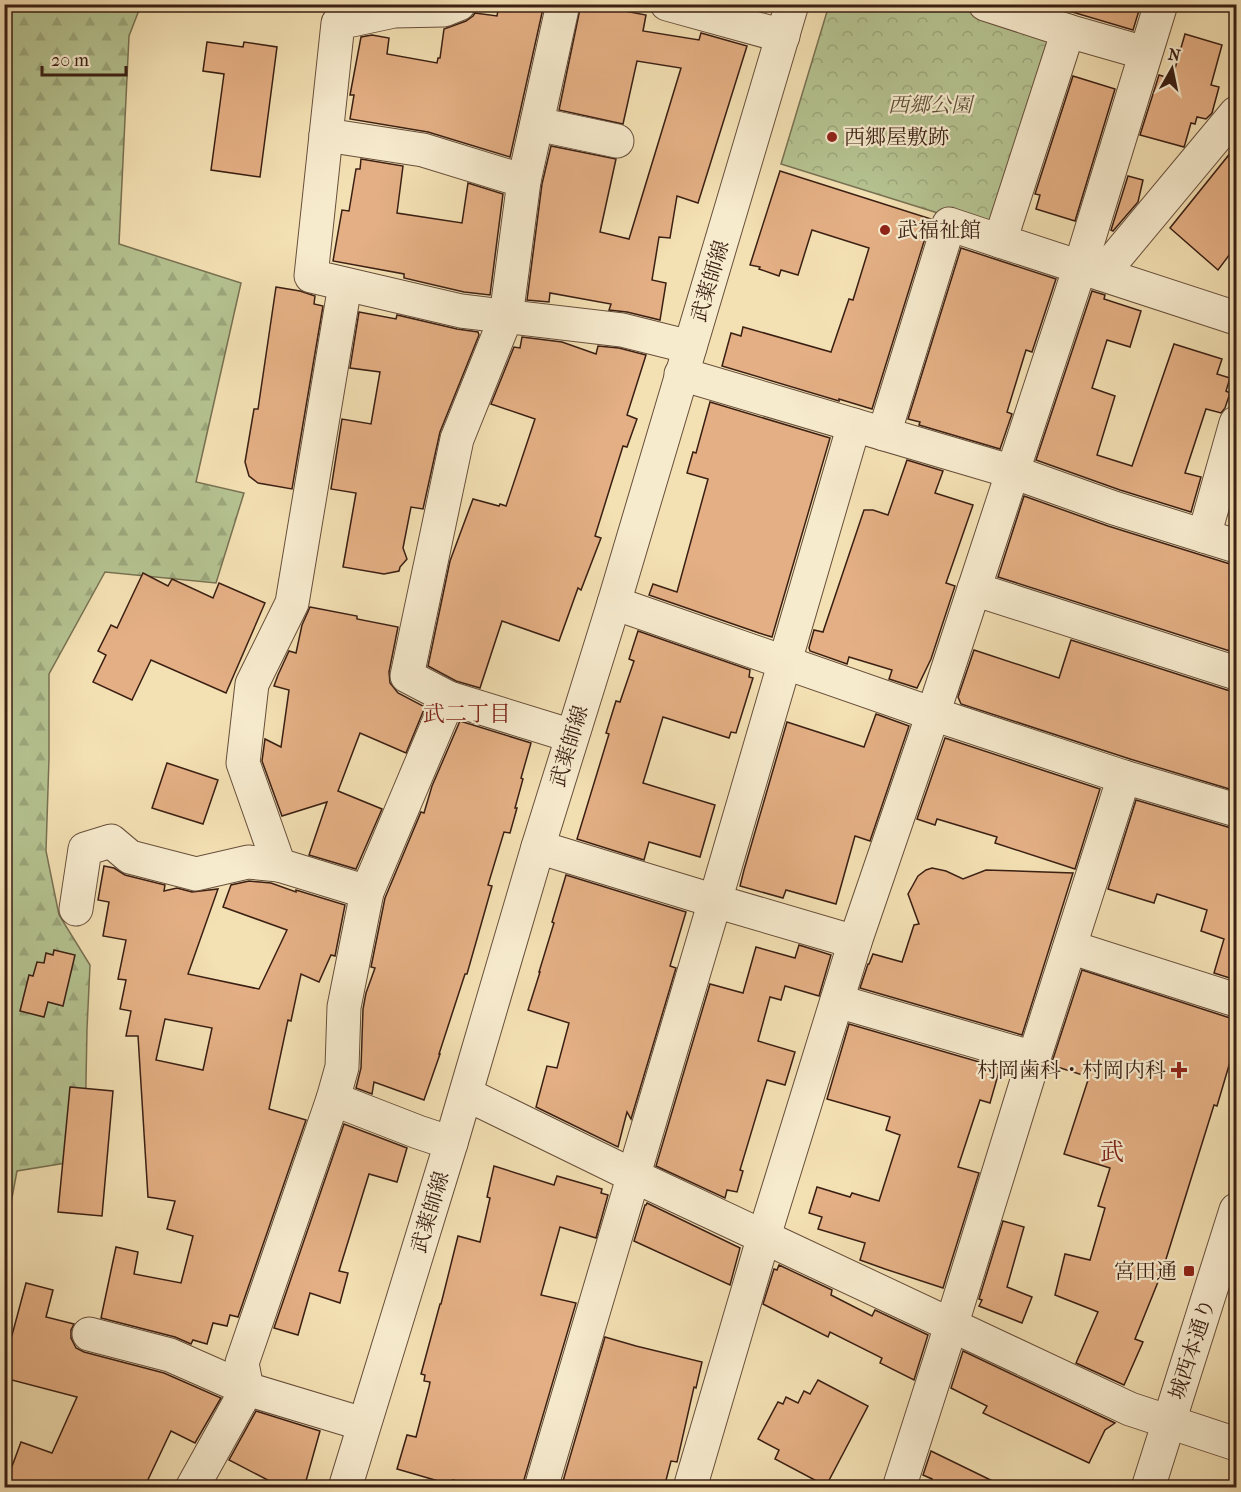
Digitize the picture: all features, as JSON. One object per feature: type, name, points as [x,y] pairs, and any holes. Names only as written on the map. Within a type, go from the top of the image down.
[{"type":"street","points":[[459,4],[444,10],[394,11],[338,23],[311,276],[461,311],[622,330],[686,361],[869,430],[1013,472],[1114,508],[1236,546]]},
{"type":"street","points":[[563,4],[524,181],[506,317],[457,439],[407,676],[449,698],[572,736]]},
{"type":"street","points":[[667,4],[783,36]]},
{"type":"street","name":"武薬師線","points":[[345,1488],[614,603],[792,4]]},
{"type":"street","points":[[690,1488],[764,1236],[855,942],[1013,472],[1091,271],[1145,53],[1161,4]]},
{"type":"street","points":[[988,5],[1145,53]]},
{"type":"street","points":[[1000,241],[1068,31]]},
{"type":"street","points":[[1091,271],[1236,113]]},
{"type":"street","points":[[537,124],[617,141]]},
{"type":"street","points":[[326,135],[423,150],[524,181]]},
{"type":"street","points":[[541,1488],[785,662],[869,430],[950,224],[1236,318]]},
{"type":"street","points":[[279,865],[243,764],[252,684],[292,603],[345,285]]},
{"type":"street","points":[[1204,536],[1236,423]]},
{"type":"street","points":[[974,589],[1236,673]]},
{"type":"street","points":[[614,603],[933,714],[1124,777],[1236,810]]},
{"type":"street","points":[[192,1488],[247,1389],[242,1364],[342,1067],[344,1007],[367,892],[449,698]]},
{"type":"street","points":[[899,1488],[1124,777]]},
{"type":"street","points":[[76,909],[85,849],[111,841],[129,857],[196,874],[248,862],[279,865],[367,892]]},
{"type":"street","points":[[538,847],[715,902],[855,942]]},
{"type":"street","points":[[1070,947],[1236,1000]]},
{"type":"street","points":[[837,1001],[1034,1058]]},
{"type":"street","points":[[466,1094],[634,1176],[1130,1409],[1236,1444]]},
{"type":"street","points":[[333,1099],[451,1143]]},
{"type":"street","name":"城西本通り","points":[[1148,1488],[1236,1210]]},
{"type":"street","points":[[89,1334],[171,1355],[247,1389],[363,1424]]},
{"type":"green space","points":[[5,5],[141,5],[129,36],[119,244],[241,283],[196,482],[244,493],[216,583],[105,572],[49,674],[46,851],[59,915],[90,965],[85,1132],[72,1162],[17,1171],[5,1235]]},
{"type":"green space","name":"西郷公園","points":[[829,5],[959,5],[1050,34],[989,229],[781,164]]},
{"type":"building","points":[[499,4],[544,4],[510,157],[428,132],[350,119],[354,95],[350,95],[361,37],[372,35],[389,38],[387,54],[437,63],[440,58],[444,29],[466,21],[475,13],[497,16]]},
{"type":"building","points":[[581,4],[646,15],[643,31],[699,40],[701,33],[747,46],[698,203],[677,196],[670,238],[659,237],[652,280],[666,283],[660,320],[609,310],[611,304],[550,293],[549,302],[527,300],[542,184],[551,146],[616,159],[600,232],[629,239],[681,68],[637,61],[623,124],[559,110]]},
{"type":"building","points":[[1062,4],[1141,4],[1133,30],[1062,9]]},
{"type":"building","points":[[1185,34],[1222,45],[1211,85],[1219,87],[1212,113],[1206,119],[1197,117],[1195,124],[1191,123],[1184,147],[1140,135],[1159,75],[1172,79]]},
{"type":"building","points":[[207,42],[243,47],[244,42],[277,47],[260,177],[211,170],[224,74],[203,71]]},
{"type":"building","points":[[1073,76],[1115,89],[1075,221],[1036,209],[1040,195],[1035,194]]},
{"type":"building","points":[[1236,146],[1236,246],[1218,270],[1170,228]]},
{"type":"building","points":[[361,159],[403,166],[397,213],[462,223],[468,183],[503,194],[490,295],[464,292],[404,278],[404,274],[333,261],[342,210],[349,211],[356,169],[360,169]]},
{"type":"building","points":[[780,171],[931,219],[872,409],[722,366],[731,333],[741,336],[743,327],[831,352],[849,299],[853,300],[869,248],[812,230],[798,275],[781,270],[779,276],[750,265]]},
{"type":"building","points":[[1128,176],[1143,180],[1138,202],[1113,231],[1111,230]]},
{"type":"building","points":[[961,248],[1056,279],[1032,352],[1026,350],[1007,412],[1012,414],[1000,449],[919,425],[920,422],[908,419]]},
{"type":"building","points":[[276,287],[315,296],[314,304],[323,306],[292,489],[258,483],[249,476],[245,462],[254,409],[258,409]]},
{"type":"building","points":[[1092,291],[1105,295],[1104,299],[1141,311],[1130,347],[1107,340],[1092,388],[1115,396],[1097,455],[1132,466],[1174,344],[1222,359],[1217,374],[1230,378],[1226,391],[1230,393],[1221,413],[1206,409],[1185,473],[1201,477],[1191,512],[1036,460]]},
{"type":"building","points":[[359,312],[396,319],[397,315],[478,332],[479,335],[440,432],[423,509],[411,507],[403,548],[407,559],[399,571],[384,574],[343,567],[356,493],[331,489],[342,419],[371,424],[380,372],[350,368]]},
{"type":"building","points":[[522,337],[562,342],[596,354],[598,346],[619,348],[646,355],[627,415],[637,419],[627,447],[623,446],[595,536],[601,538],[581,590],[578,588],[559,641],[502,621],[480,688],[456,681],[428,666],[450,561],[473,499],[506,506],[535,419],[491,404],[514,347],[520,348]]},
{"type":"building","points":[[710,402],[830,438],[772,637],[649,595],[653,584],[677,592],[708,479],[687,473],[693,452],[696,453]]},
{"type":"building","points":[[907,460],[943,471],[935,493],[973,505],[946,583],[955,586],[931,659],[917,688],[889,679],[892,670],[849,657],[847,664],[810,651],[809,648],[814,630],[823,632],[864,510],[873,510],[888,515]]},
{"type":"building","points":[[1024,496],[1108,526],[1236,564],[1236,653],[998,577]]},
{"type":"building","points":[[143,573],[168,586],[172,579],[213,598],[219,583],[265,603],[226,693],[151,660],[132,700],[93,682],[106,655],[98,651],[111,625],[117,628]]},
{"type":"building","points":[[310,607],[398,627],[389,672],[390,683],[398,693],[425,707],[406,753],[360,733],[338,791],[382,809],[356,869],[309,855],[327,802],[282,816],[262,761],[265,739],[281,747],[289,690],[274,686],[289,651],[296,653],[302,625]]},
{"type":"building","points":[[638,631],[750,670],[749,677],[753,678],[736,733],[731,732],[729,738],[663,717],[643,783],[715,805],[700,857],[649,842],[644,860],[577,839],[609,734],[606,733],[616,701],[620,702],[634,661],[629,659]]},
{"type":"building","points":[[1071,640],[1236,691],[1236,791],[961,704],[958,697],[974,650],[1059,678]]},
{"type":"building","points":[[876,714],[909,726],[870,841],[855,836],[836,904],[786,890],[783,898],[740,886],[787,722],[864,747]]},
{"type":"building","points":[[460,721],[531,743],[521,778],[523,779],[515,808],[517,808],[510,833],[504,832],[488,885],[492,886],[467,974],[465,974],[424,1100],[374,1082],[372,1094],[356,1088],[361,1068],[363,1009],[375,968],[371,967],[385,898],[421,812],[424,813],[432,786]]},
{"type":"building","points":[[945,738],[1100,789],[1075,869],[995,843],[997,837],[937,819],[935,825],[917,819]]},
{"type":"building","points":[[167,763],[218,780],[203,824],[152,808]]},
{"type":"building","points":[[1136,800],[1236,828],[1236,980],[1214,973],[1224,939],[1201,931],[1207,910],[1157,894],[1154,903],[1108,889]]},
{"type":"building","points":[[104,866],[114,868],[125,875],[165,885],[164,891],[177,888],[192,892],[218,889],[188,974],[259,989],[287,930],[223,907],[231,885],[249,881],[271,883],[345,905],[335,956],[331,955],[319,982],[301,974],[291,1021],[288,1020],[269,1109],[306,1120],[238,1317],[230,1315],[227,1326],[213,1323],[207,1344],[193,1340],[191,1344],[175,1337],[101,1318],[116,1247],[138,1252],[134,1274],[181,1283],[193,1236],[167,1229],[175,1201],[148,1197],[138,1036],[126,1036],[131,1011],[120,1009],[126,980],[118,979],[126,940],[103,936],[109,902],[98,900]],"holes":[[[165,1019],[212,1028],[203,1070],[156,1060]]]},
{"type":"building","points":[[932,868],[946,871],[963,879],[986,870],[1073,873],[1022,1035],[860,988],[873,954],[902,962],[914,925],[919,924],[908,894],[918,876]]},
{"type":"building","points":[[566,875],[686,912],[670,966],[676,968],[631,1119],[627,1112],[618,1147],[536,1107],[547,1066],[557,1068],[569,1023],[528,1010]]},
{"type":"building","points":[[799,945],[831,955],[819,996],[785,986],[781,1000],[770,997],[758,1041],[795,1052],[785,1085],[767,1080],[740,1170],[743,1171],[737,1192],[727,1190],[725,1198],[656,1166],[710,984],[743,993],[756,947],[795,958]]},
{"type":"building","points":[[54,950],[75,955],[63,1006],[48,1002],[44,1017],[20,1011],[29,975],[33,976],[37,962],[44,963],[46,953],[53,955]]},
{"type":"building","points":[[1082,970],[1236,1018],[1236,1040],[1217,1106],[1214,1105],[1162,1272],[1135,1339],[1143,1342],[1124,1385],[1076,1363],[1098,1312],[1055,1295],[1065,1254],[1090,1260],[1105,1208],[1098,1206],[1110,1168],[1064,1154],[1089,1077],[1051,1065]]},
{"type":"building","points":[[849,1024],[1000,1068],[990,1103],[980,1100],[958,1167],[979,1173],[943,1288],[860,1260],[865,1243],[818,1229],[822,1217],[809,1213],[817,1187],[850,1197],[852,1193],[879,1201],[900,1135],[886,1130],[890,1117],[827,1099]]},
{"type":"building","points":[[70,1087],[113,1091],[102,1216],[58,1212]]},
{"type":"building","points":[[344,1124],[407,1148],[397,1182],[369,1174],[339,1271],[348,1273],[340,1303],[310,1293],[298,1335],[274,1328]]},
{"type":"building","points":[[494,1166],[554,1185],[557,1176],[602,1189],[601,1193],[608,1195],[596,1238],[560,1227],[541,1295],[576,1303],[523,1488],[480,1488],[453,1480],[452,1485],[397,1469],[407,1435],[416,1437],[430,1382],[424,1381],[425,1375],[421,1374],[458,1236],[480,1242],[490,1198],[487,1197]]},
{"type":"building","points":[[647,1203],[740,1248],[730,1285],[634,1241]]},
{"type":"building","points":[[1003,1221],[1024,1227],[1007,1287],[1032,1297],[1022,1323],[979,1306],[982,1300],[979,1299]]},
{"type":"building","points":[[779,1265],[832,1290],[831,1295],[872,1316],[875,1310],[928,1335],[914,1380],[880,1363],[882,1358],[830,1332],[828,1337],[763,1304],[774,1269],[777,1270]]},
{"type":"building","points":[[26,1283],[53,1290],[46,1317],[74,1324],[71,1338],[76,1348],[164,1373],[221,1398],[195,1443],[171,1431],[144,1488],[4,1488],[21,1442],[52,1453],[77,1397],[4,1378],[4,1365]]},
{"type":"building","points":[[605,1337],[702,1362],[677,1462],[671,1461],[664,1488],[561,1488]]},
{"type":"building","points":[[963,1351],[1115,1423],[1105,1430],[1089,1463],[983,1413],[987,1406],[951,1388]]},
{"type":"building","points":[[818,1380],[868,1406],[826,1486],[775,1459],[779,1450],[758,1439],[778,1402],[783,1404],[786,1397],[798,1403],[804,1391],[810,1394]]},
{"type":"building","points":[[256,1411],[320,1431],[304,1488],[283,1488],[229,1460]]},
{"type":"building","points":[[931,1451],[1007,1488],[928,1488],[932,1479],[923,1475]]},
{"type":"place","name":"西郷屋敷跡","points":[[832,137]]},
{"type":"place","name":"武福祉館","points":[[885,230]]},
{"type":"place","name":"村岡歯科・村岡内科","points":[[1179,1070]]},
{"type":"place","name":"宮田通","points":[[1189,1271]]},
{"type":"district","name":"武二丁目","points":[[467,714]]},
{"type":"district","name":"武","points":[[1112,1152]]}]
